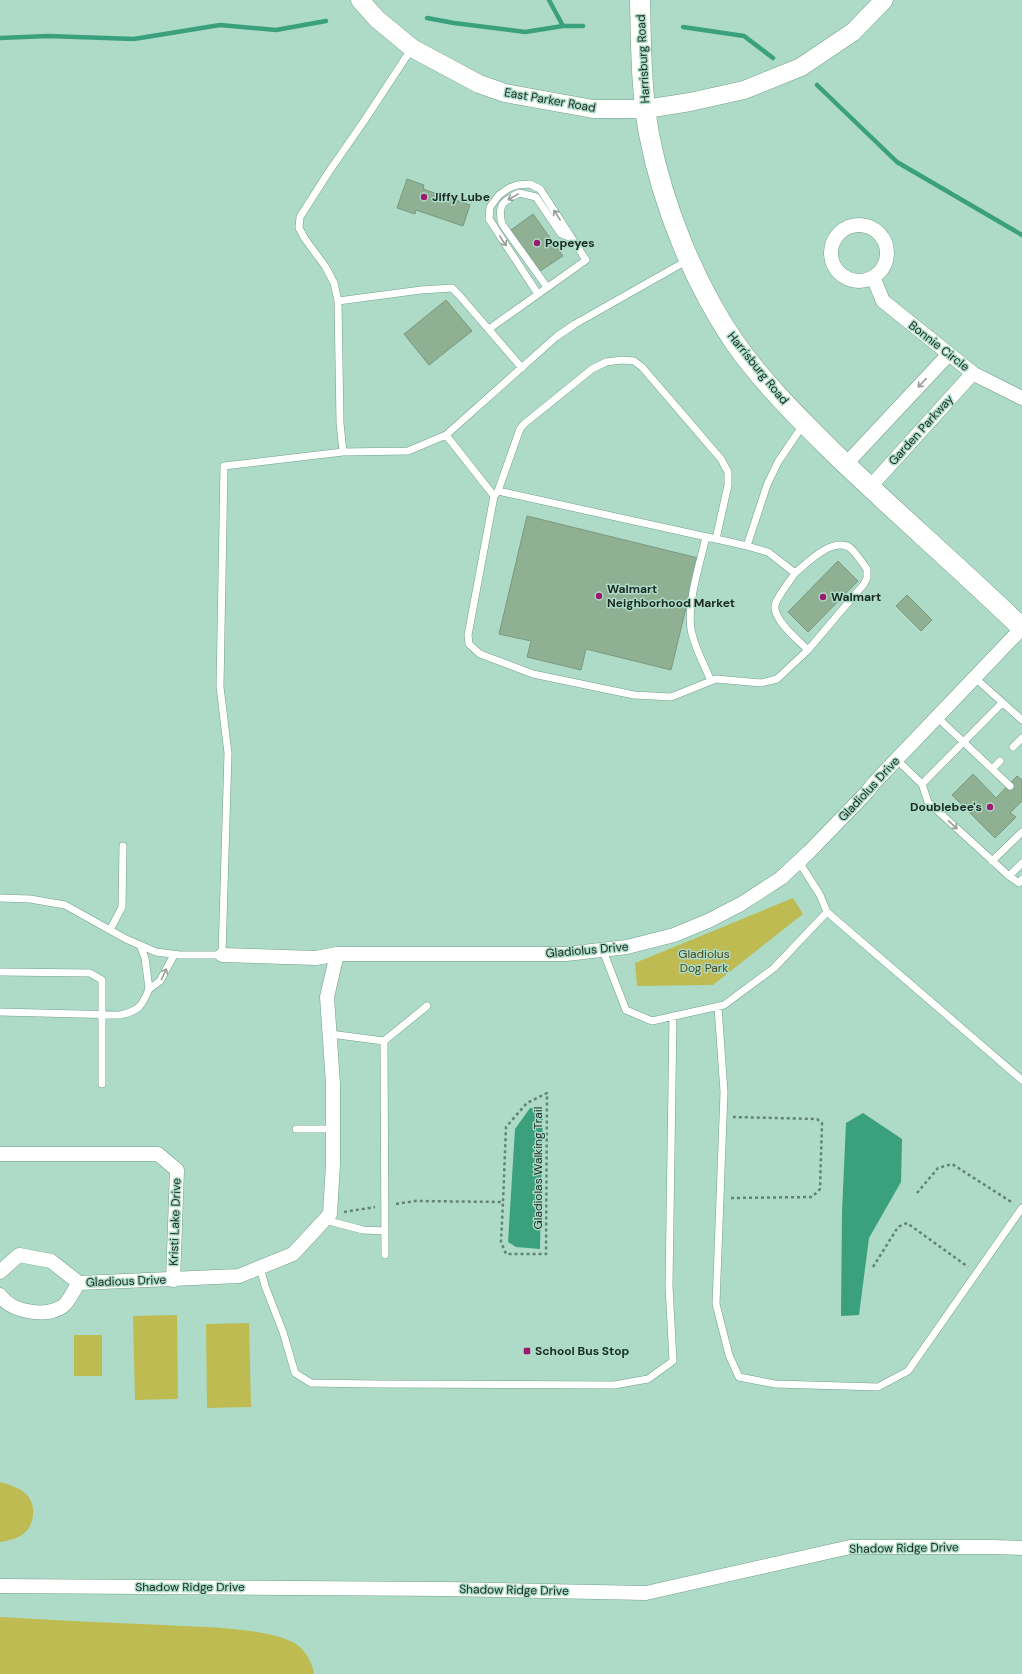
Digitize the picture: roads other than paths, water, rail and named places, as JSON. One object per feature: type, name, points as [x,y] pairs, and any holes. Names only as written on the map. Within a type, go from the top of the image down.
[{"type":"main road","name":"Harrisburg Road","points":[[640,0],[641,62],[649,135],[665,197],[689,260],[706,296],[735,343],[771,389],[870,487],[1022,628]]},
{"type":"street","name":"East Parker Road","points":[[360,0],[377,19],[412,48],[479,84],[505,92],[593,109],[646,109],[690,102],[744,90],[801,67],[853,32],[884,0]]},
{"type":"street","name":"Bonnie Circle","points":[[873,277],[883,301],[973,373],[1022,398]]},
{"type":"street","points":[[846,464],[949,354]]},
{"type":"street","name":"Garden Parkway","points":[[870,487],[973,373]]},
{"type":"street","name":"Gladiolus Drive","points":[[222,955],[316,958],[337,954],[566,954],[603,951],[650,942],[686,931],[741,904],[781,878],[799,862],[868,792],[874,783],[896,759],[1022,628]]},
{"type":"street","points":[[327,1217],[334,1164],[334,1084],[327,997],[337,954]]},
{"type":"street","name":"Kristi Lake Drive","points":[[0,1154],[158,1154],[177,1170],[173,1280],[239,1276],[293,1254],[327,1217]]},
{"type":"street","name":"Gladious Drive","points":[[0,1272],[19,1255],[51,1261],[79,1283],[173,1280]]},
{"type":"street","name":"Gladious Drive","points":[[0,1295],[4,1301],[19,1308],[35,1312],[49,1312],[64,1306],[79,1283]]},
{"type":"street","name":"Shadow Ridge Drive","points":[[0,1586],[438,1589],[646,1593],[850,1547],[1022,1548]]},
{"type":"lane","points":[[343,452],[340,423],[338,301],[334,283],[325,266],[304,239],[299,228],[300,217],[412,48]]},
{"type":"lane","points":[[489,329],[586,260],[540,189],[530,184],[517,185],[509,188],[499,195],[490,207],[489,219],[538,294]]},
{"type":"lane","points":[[547,287],[502,224],[499,215],[502,205],[508,198],[519,193],[536,197],[561,234],[572,238]]},
{"type":"lane","points":[[0,898],[30,899],[65,905],[110,930],[156,952],[174,955],[222,955],[228,753],[220,687],[224,466],[343,452],[408,451],[446,435],[574,324],[689,260]]},
{"type":"lane","points":[[338,301],[421,290],[452,288],[522,368]]},
{"type":"lane","points":[[716,539],[728,485],[728,472],[721,459],[642,367],[634,361],[622,360],[606,362],[592,369],[524,424],[520,429],[496,494],[468,636],[469,644],[480,654],[533,674],[634,695],[671,697],[716,679],[761,683],[778,679],[808,650],[864,584],[867,578],[867,569],[849,547],[839,546],[826,549],[795,573],[775,604],[775,613],[780,621],[808,650]]},
{"type":"lane","points":[[747,546],[768,485],[778,462],[804,423]]},
{"type":"lane","points":[[446,435],[496,494],[747,546],[768,552],[795,573]]},
{"type":"lane","points":[[706,537],[693,593],[691,628],[694,642],[711,681]]},
{"type":"lane","points":[[974,677],[1022,720]]},
{"type":"lane","points":[[922,784],[1002,703]]},
{"type":"lane","points":[[937,717],[1010,786]]},
{"type":"lane","points":[[1013,747],[1022,738]]},
{"type":"lane","points":[[896,759],[922,784],[928,802],[1009,876],[1019,883],[1022,879]]},
{"type":"lane","points":[[992,769],[1000,761]]},
{"type":"lane","points":[[992,861],[1022,832]]},
{"type":"lane","points":[[110,930],[122,907],[124,846]]},
{"type":"lane","points":[[799,862],[820,894],[827,912],[1022,1080]]},
{"type":"lane","points":[[1009,876],[1022,863]]},
{"type":"lane","points":[[603,951],[626,1010],[652,1021],[724,1005],[774,968],[827,912]]},
{"type":"lane","points":[[0,1012],[120,1015],[132,1012],[143,1003],[149,988],[144,958],[140,945]]},
{"type":"lane","points":[[149,988],[160,981],[174,955]]},
{"type":"lane","points":[[0,972],[90,973],[102,980],[102,1084]]},
{"type":"lane","points":[[330,1034],[384,1041],[427,1006]]},
{"type":"lane","points":[[718,1007],[724,1092],[716,1304],[729,1355],[739,1377],[775,1384],[878,1386],[908,1371],[1022,1208]]},
{"type":"lane","points":[[260,1267],[265,1286],[283,1332],[294,1373],[311,1383],[614,1386],[648,1379],[673,1361],[669,1286],[673,1016]]},
{"type":"lane","points":[[384,1041],[385,1255]]},
{"type":"lane","points":[[296,1128],[334,1128]]},
{"type":"lane","points":[[327,1217],[364,1230],[385,1231]]},
{"type":"waterway","points":[[549,0],[563,26]]},
{"type":"waterway","points":[[427,18],[525,32],[563,26],[583,26]]},
{"type":"waterway","points":[[0,38],[48,36],[134,39],[220,25],[276,30],[326,21]]},
{"type":"waterway","points":[[683,27],[744,36],[773,58]]},
{"type":"waterway","points":[[817,85],[897,162],[1022,235]]},
{"type":"place","name":"Jiffy Lube","points":[[424,197]]},
{"type":"place","name":"Popeyes","points":[[537,243]]},
{"type":"place","name":"Walmart Neighborhood Market","points":[[599,596]]},
{"type":"place","name":"Walmart","points":[[823,597]]},
{"type":"place","name":"Doublebee's","points":[[990,807]]},
{"type":"place","name":"School Bus Stop","points":[[527,1351]]},
{"type":"park label","name":"Gladiolus Dog Park","points":[[704,961]]}]
